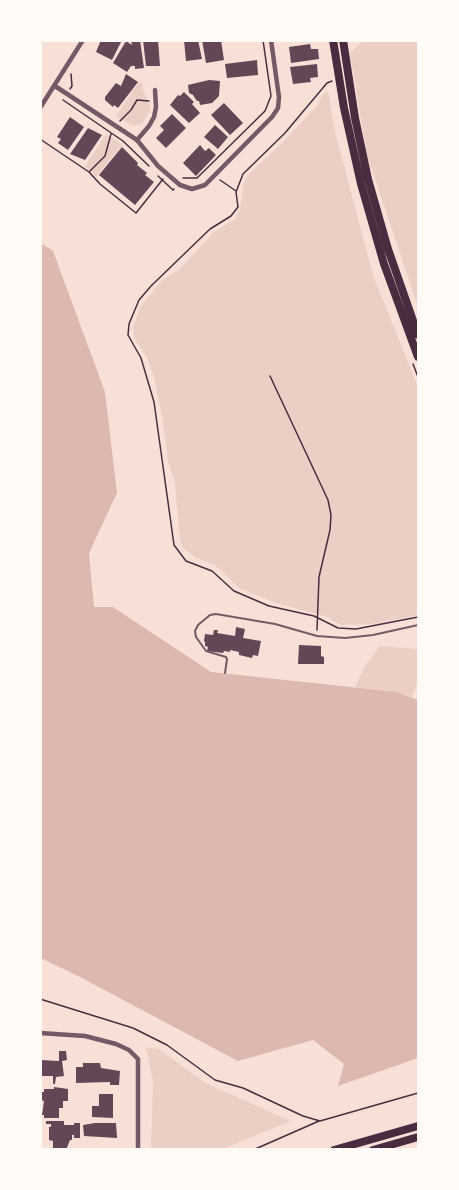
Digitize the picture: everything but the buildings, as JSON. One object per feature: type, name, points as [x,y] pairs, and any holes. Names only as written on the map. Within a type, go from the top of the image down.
[{"type":"main road","points":[[333,40],[344,108],[361,184],[384,264],[418,357]]},
{"type":"main road","points":[[343,40],[354,118],[368,179],[388,249],[418,335]]},
{"type":"main road","points":[[334,1149],[418,1126]]},
{"type":"main road","points":[[373,1149],[418,1137]]},
{"type":"street","points":[[40,108],[83,40]]},
{"type":"street","points":[[55,86],[137,140],[178,184],[192,189],[205,185],[272,117],[278,108],[279,97],[271,40]]},
{"type":"street","points":[[137,140],[154,117],[155,90]]},
{"type":"street","points":[[40,1033],[85,1036],[106,1041],[129,1050],[138,1059],[138,1149]]},
{"type":"lane","points":[[225,673],[226,657],[206,651],[196,637],[195,631],[198,625],[210,615],[216,614],[275,624],[317,636],[345,638],[373,635],[418,625]]},
{"type":"path","points":[[75,66],[70,75],[72,86],[62,101],[112,132],[173,190],[182,178],[197,178],[265,111],[271,96],[263,40]]},
{"type":"path","points":[[333,81],[327,83],[285,134],[243,174],[236,192],[238,207],[231,216],[203,236],[139,300],[129,324],[128,335],[141,358],[154,402],[174,545],[186,561],[212,571],[234,591],[269,606],[319,618],[338,628],[356,629],[418,617]]},
{"type":"path","points":[[120,121],[137,100],[142,99],[148,102],[155,90]]},
{"type":"path","points":[[89,172],[105,156],[112,132]]},
{"type":"path","points":[[40,139],[89,172],[100,184],[136,213],[167,174]]},
{"type":"path","points":[[214,176],[236,192]]},
{"type":"path","points":[[270,376],[328,500],[331,515],[320,577],[317,636]]},
{"type":"path","points":[[40,999],[133,1028],[167,1045],[215,1080],[243,1088],[303,1116],[320,1121]]},
{"type":"path","points":[[253,1149],[320,1121],[418,1093]]},
{"type":"shaded area","points":[[363,40],[418,41],[418,307],[367,155],[350,53]]},
{"type":"shaded area","points":[[139,82],[143,84],[150,111],[142,124],[133,126],[116,116]]},
{"type":"shaded area","points":[[328,91],[335,132],[373,275],[418,387],[418,615],[372,624],[341,625],[327,617],[276,603],[239,588],[215,565],[196,558],[183,548],[180,540],[175,483],[168,462],[154,377],[147,358],[134,338],[133,328],[140,308],[160,282],[181,268],[214,232],[235,219],[240,209],[244,183],[248,175],[281,144]]},
{"type":"shaded area","points":[[106,134],[122,145],[96,177],[85,166]]},
{"type":"shaded area","points":[[41,243],[53,251],[105,392],[117,493],[89,553],[94,607],[113,607],[211,672],[397,692],[418,700],[418,1058],[338,1086],[344,1064],[313,1040],[238,1061],[41,958]]},
{"type":"shaded area","points":[[380,646],[418,649],[418,682],[412,697],[397,692],[355,687],[365,666]]},
{"type":"shaded area","points":[[146,1047],[159,1049],[205,1083],[291,1121],[223,1149],[151,1149],[153,1080]]}]
